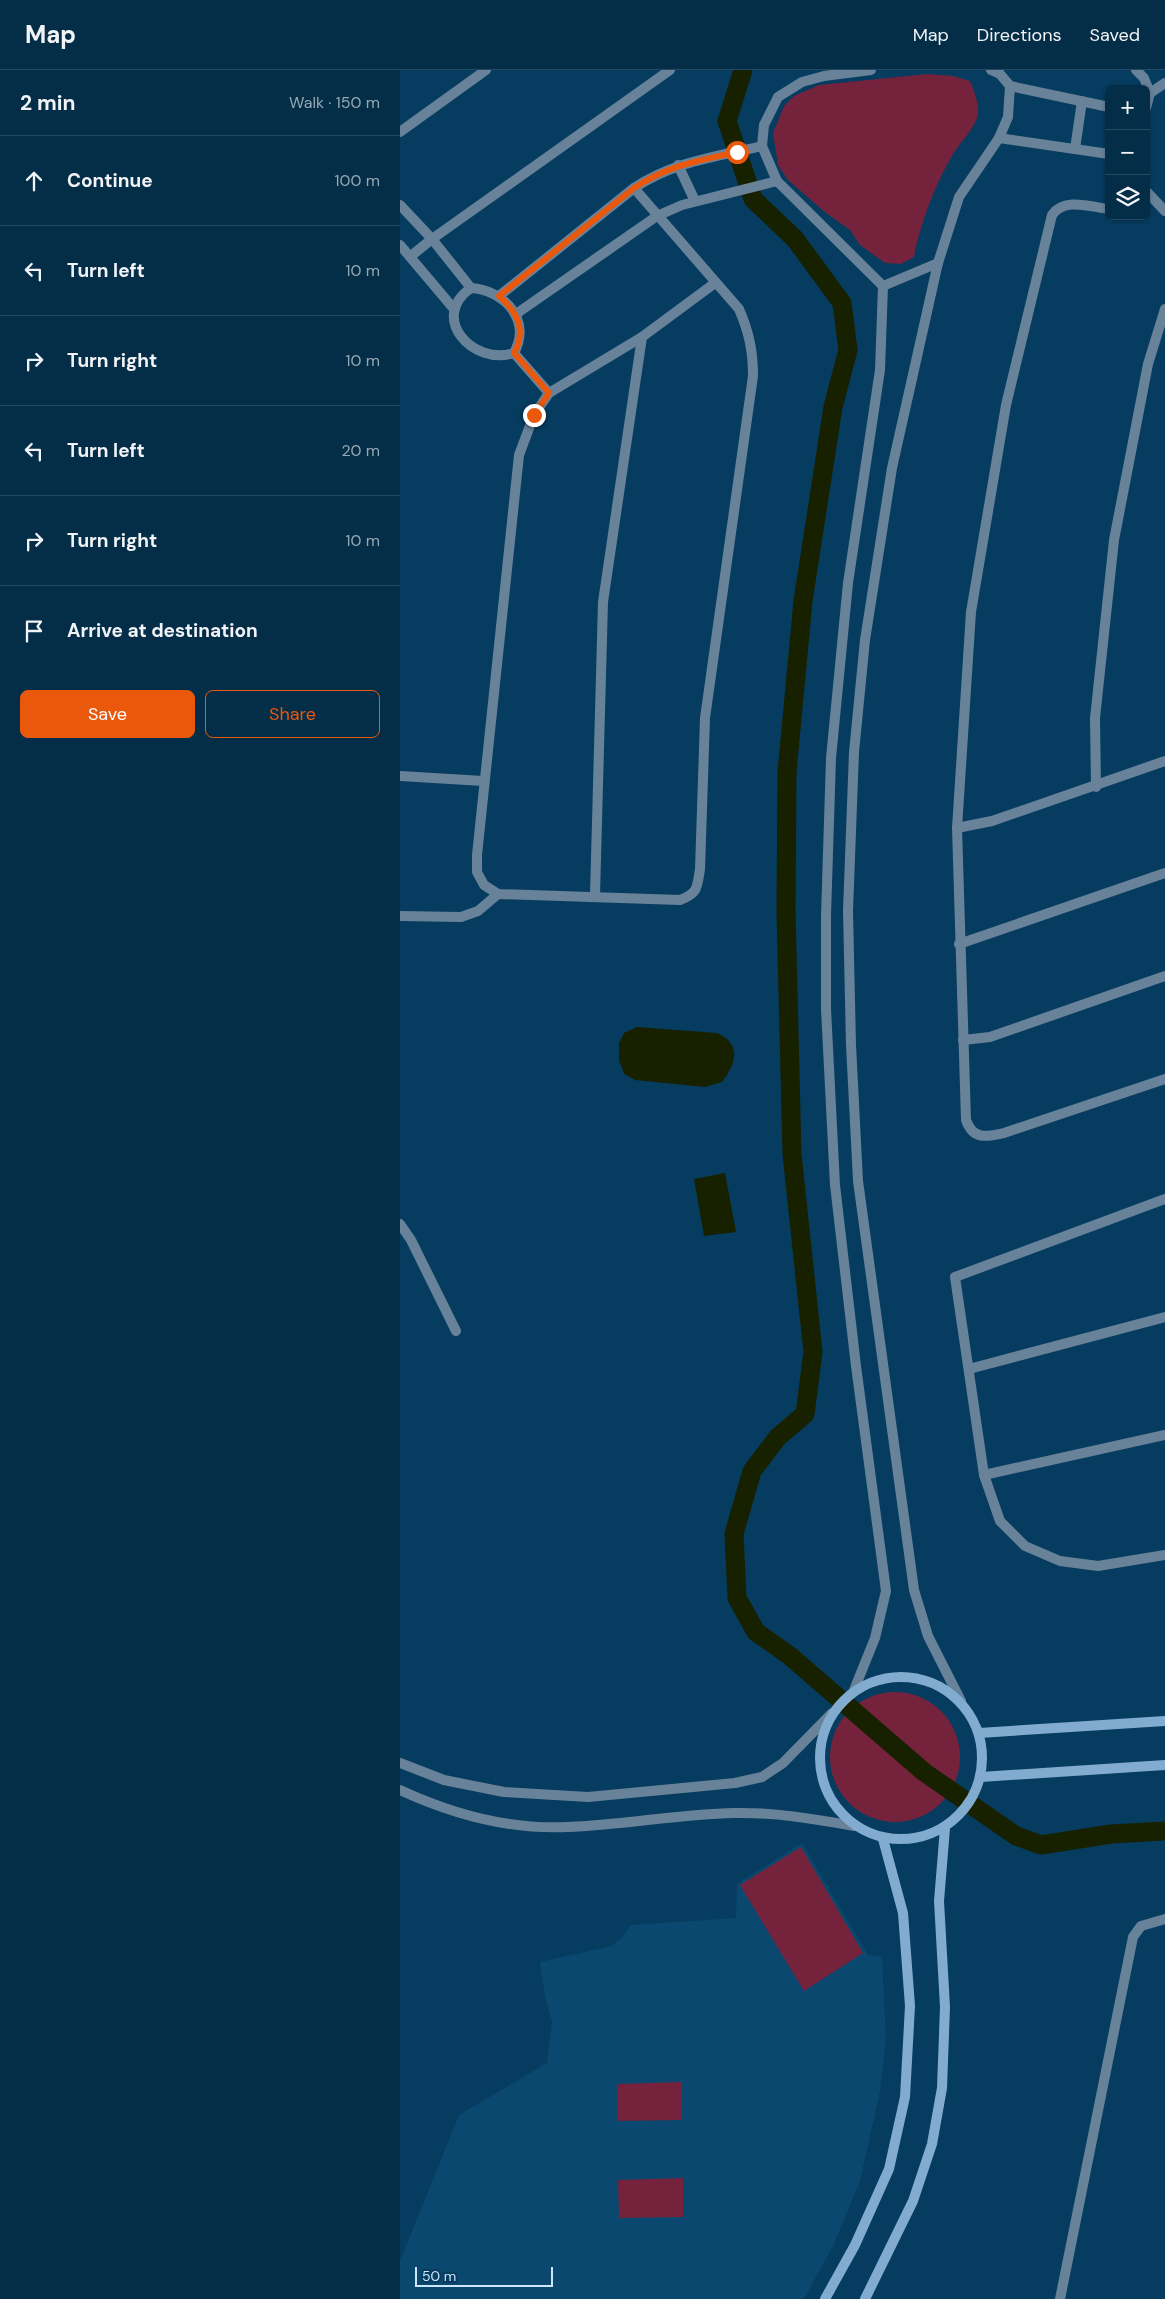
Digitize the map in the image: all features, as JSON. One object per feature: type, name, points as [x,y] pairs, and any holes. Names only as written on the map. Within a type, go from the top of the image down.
[{"type":"street","points":[[400,132],[486,70]]},
{"type":"street","points":[[411,256],[432,239],[670,70]]},
{"type":"street","points":[[400,1763],[444,1780],[504,1792],[588,1797],[736,1783],[762,1776],[783,1763],[832,1713],[854,1690],[875,1638],[886,1591],[856,1366],[835,1185],[826,1009],[826,916],[832,748],[848,583],[880,370],[883,286],[778,181],[762,146],[764,125],[778,97],[802,82],[824,76],[871,70]]},
{"type":"street","points":[[1136,70],[1144,78],[1147,85]]},
{"type":"street","points":[[996,71],[1010,86],[1105,106]]},
{"type":"street","points":[[1150,93],[1165,83]]},
{"type":"street","points":[[400,1790],[432,1804],[494,1822],[566,1827],[735,1813],[796,1815],[854,1826],[883,1839],[915,1840],[945,1828],[968,1806],[981,1777],[979,1733],[972,1716],[961,1702],[928,1636],[914,1590],[858,1181],[851,1045],[848,911],[854,752],[865,640],[892,468],[938,263],[959,197],[999,138],[1008,117],[1010,86]]},
{"type":"street","points":[[1075,149],[1082,101]]},
{"type":"street","points":[[999,138],[1105,153]]},
{"type":"street","points":[[499,296],[634,188],[657,173],[678,165],[762,146]]},
{"type":"street","points":[[678,165],[695,201]]},
{"type":"street","points":[[516,314],[657,216],[695,201],[778,181]]},
{"type":"street","points":[[634,188],[739,310],[749,333],[753,354],[752,376],[705,718],[698,887],[692,895],[680,900],[498,894],[484,886],[478,872],[477,855],[483,781],[518,455],[534,415],[549,393],[642,337],[715,283]]},
{"type":"street","points":[[1150,201],[1165,211]]},
{"type":"street","points":[[1105,208],[1072,204],[1062,206],[1052,215],[1006,405],[971,612],[957,828],[959,944],[966,1120],[972,1132],[982,1137],[1004,1133],[1165,1079]]},
{"type":"street","points":[[400,205],[432,239],[471,288]]},
{"type":"street","points":[[400,245],[454,309]]},
{"type":"street","points":[[883,286],[938,263]]},
{"type":"street","points":[[471,288],[483,288],[499,296],[516,314],[520,326],[519,344],[514,353],[503,356],[489,354],[472,348],[460,335],[454,319],[454,309],[462,294],[471,288]]},
{"type":"street","points":[[1096,787],[1095,718],[1114,540],[1148,364],[1165,309]]},
{"type":"street","points":[[595,896],[603,602],[642,337]]},
{"type":"street","points":[[514,353],[549,393]]},
{"type":"street","points":[[957,828],[992,821],[1096,787],[1165,761]]},
{"type":"street","points":[[400,776],[483,781]]},
{"type":"street","points":[[959,944],[1165,873]]},
{"type":"street","points":[[400,916],[461,917],[478,911],[498,894]]},
{"type":"street","points":[[963,1040],[990,1037],[1165,976]]},
{"type":"street","points":[[1165,1199],[955,1277],[984,1475],[1000,1522],[1025,1546],[1060,1560],[1098,1566],[1165,1555]]},
{"type":"street","points":[[400,1224],[411,1240],[456,1331]]},
{"type":"street","points":[[969,1369],[1165,1317]]},
{"type":"street","points":[[984,1475],[1165,1436]]},
{"type":"street","points":[[854,1690],[890,1676],[929,1680],[961,1702]]},
{"type":"street","points":[[832,1713],[820,1742],[820,1774],[832,1803],[854,1826]]},
{"type":"street","points":[[979,1733],[1165,1721]]},
{"type":"street","points":[[981,1777],[1165,1765]]},
{"type":"street","points":[[865,2299],[913,2201],[932,2144],[942,2088],[945,2007],[938,1901],[945,1828]]},
{"type":"street","points":[[825,2299],[854,2245],[889,2169],[905,2097],[910,2006],[904,1913],[883,1839]]},
{"type":"street","points":[[1060,2299],[1134,1936],[1141,1926],[1165,1919]]},
{"type":"shaded area","points":[[927,74],[953,76],[970,81],[978,104],[977,118],[955,151],[940,179],[924,218],[914,257],[901,264],[885,263],[860,245],[850,230],[826,213],[788,180],[778,165],[773,133],[784,106],[794,96],[819,85]]},
{"type":"shaded area","points":[[637,1027],[717,1033],[730,1043],[733,1049],[734,1055],[731,1068],[722,1082],[705,1087],[635,1080],[624,1074],[619,1060],[619,1043],[624,1033]]},
{"type":"shaded area","points":[[725,1173],[736,1232],[704,1236],[694,1179]]},
{"type":"shaded area","points":[[895,1692],[908,1693],[920,1697],[941,1711],[955,1732],[959,1744],[959,1770],[955,1782],[941,1803],[920,1817],[908,1821],[895,1822],[882,1821],[870,1817],[849,1803],[835,1782],[831,1770],[830,1757],[831,1744],[835,1732],[849,1711],[870,1697],[882,1693]]},
{"type":"shaded area","points":[[802,1843],[868,1955],[882,1957],[886,2039],[880,2091],[860,2181],[834,2244],[804,2299],[400,2299],[400,2261],[459,2115],[547,2063],[552,2022],[545,1997],[540,1962],[611,1946],[622,1938],[630,1925],[736,1918],[737,1884]]},
{"type":"shaded area","points":[[801,1847],[863,1953],[804,1991],[740,1885]]},
{"type":"shaded area","points":[[681,2082],[681,2120],[617,2121],[617,2084]]},
{"type":"shaded area","points":[[683,2178],[683,2217],[619,2218],[618,2180]]},
{"type":"waterway","points":[[743,70],[727,121],[753,199],[795,239],[842,303],[848,350],[833,407],[803,601],[787,772],[786,911],[792,1154],[813,1352],[805,1414],[778,1437],[752,1471],[734,1534],[737,1598],[756,1632],[790,1656],[924,1772],[1016,1836],[1041,1845],[1111,1834],[1165,1831]]},
{"type":"route","points":[[534,415],[549,393],[514,353],[519,344],[520,326],[516,314],[499,296],[634,188],[657,173],[678,165],[737,152]]}]
